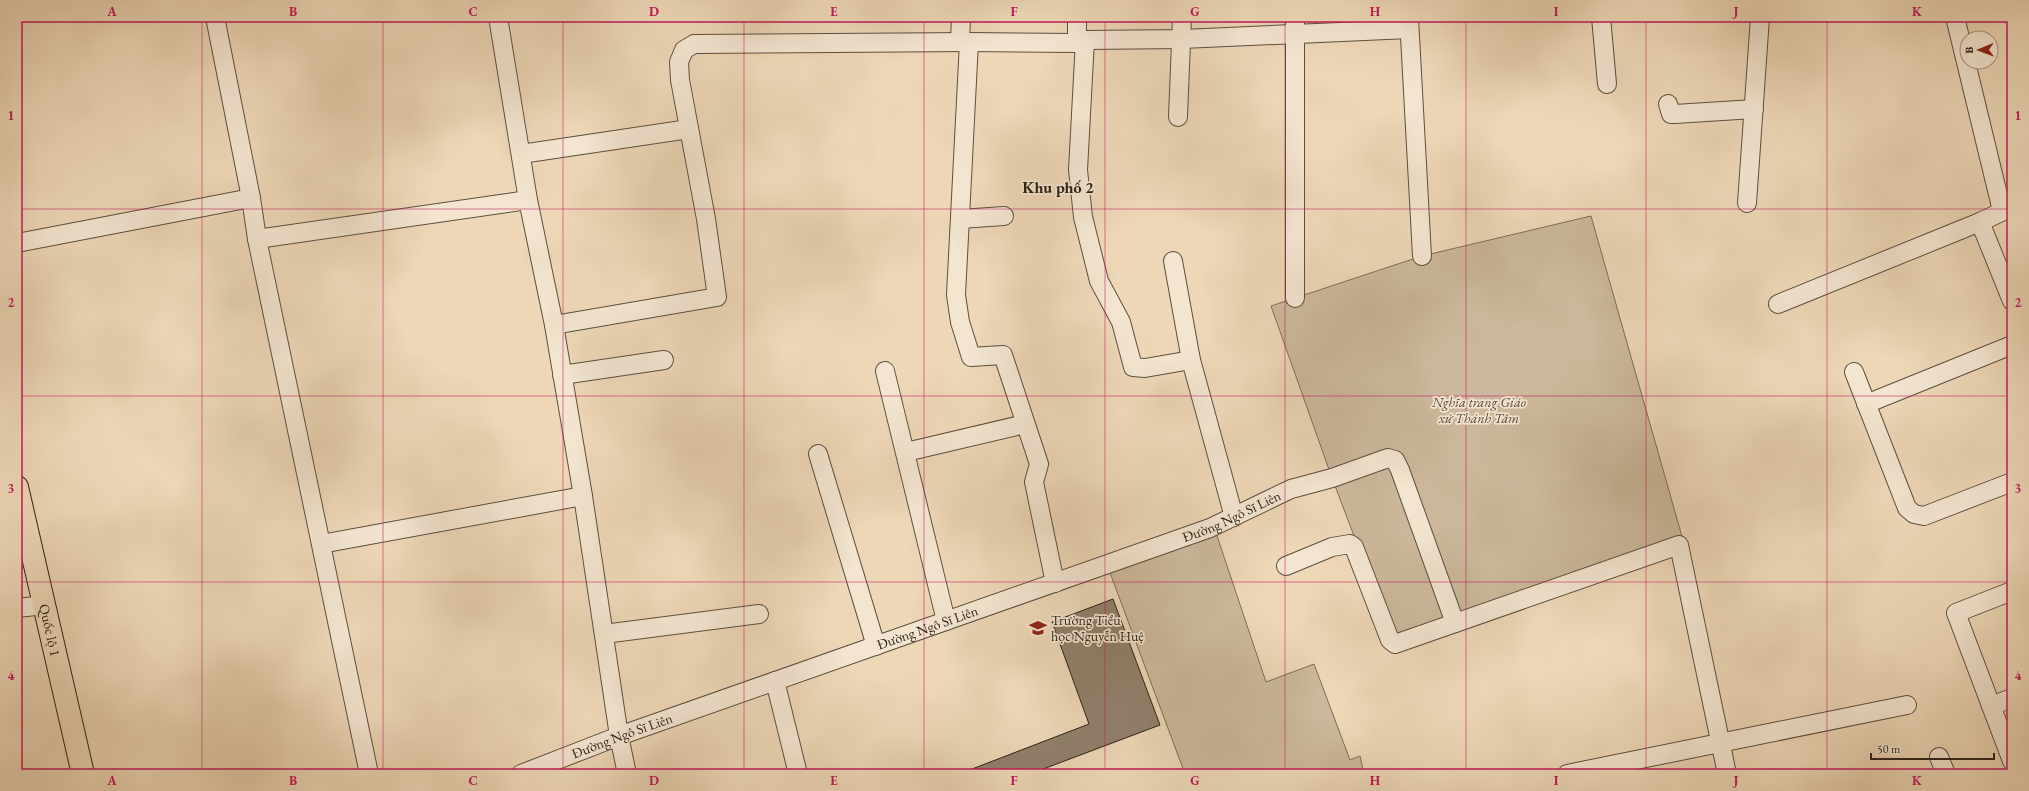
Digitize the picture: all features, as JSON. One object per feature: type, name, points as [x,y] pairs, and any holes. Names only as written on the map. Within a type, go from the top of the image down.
[{"type":"highway","name":"Quốc lộ 1","points":[[17,487],[83,774]]},
{"type":"street","points":[[215,17],[251,198],[257,239],[369,774]]},
{"type":"street","points":[[498,17],[528,200],[554,325],[583,496],[619,736],[627,774]]},
{"type":"street","points":[[961,17],[964,42],[960,219],[956,295],[960,322],[971,357],[1003,355],[1039,464],[1034,482],[1055,583]]},
{"type":"street","points":[[1077,17],[1081,41],[1078,170],[1083,217],[1099,281],[1120,322],[1133,367],[1145,368],[1191,360]]},
{"type":"street","points":[[1178,117],[1182,17]]},
{"type":"street","points":[[1601,17],[1606,84]]},
{"type":"street","points":[[1747,203],[1760,17]]},
{"type":"street","points":[[1778,304],[1980,222],[2007,209],[1956,17]]},
{"type":"street","points":[[554,325],[717,297],[706,219],[680,80],[679,62],[684,50],[694,44],[1182,40],[1295,26],[1409,23],[1422,256]]},
{"type":"street","points":[[1295,26],[1295,298]]},
{"type":"street","points":[[1668,104],[1671,114],[1754,109]]},
{"type":"street","points":[[520,154],[689,129]]},
{"type":"street","points":[[17,243],[251,198]]},
{"type":"street","points":[[257,239],[528,200]]},
{"type":"street","points":[[960,219],[1004,216]]},
{"type":"street","points":[[1980,222],[2012,301]]},
{"type":"street","points":[[1172,261],[1191,360],[1234,517]]},
{"type":"street","points":[[1866,404],[2012,345]]},
{"type":"street","points":[[562,375],[664,360]]},
{"type":"street","points":[[885,372],[906,452],[946,621]]},
{"type":"street","points":[[1854,372],[1907,508],[1914,514],[1924,516],[2012,482]]},
{"type":"street","points":[[906,452],[1025,424]]},
{"type":"street","points":[[818,454],[876,646]]},
{"type":"street","name":"Đường Ngô Sĩ Liên","points":[[521,774],[619,736],[1210,528],[1291,489],[1332,478],[1388,458],[1395,460],[1455,623]]},
{"type":"street","points":[[321,544],[583,496]]},
{"type":"street","points":[[1286,566],[1332,547],[1350,544],[1354,547],[1390,640],[1395,644],[1679,545],[1727,774]]},
{"type":"street","points":[[2012,591],[1956,613],[2012,761]]},
{"type":"street","points":[[17,608],[45,605]]},
{"type":"street","points":[[604,634],[759,614]]},
{"type":"street","points":[[775,681],[798,774]]},
{"type":"street","points":[[1991,706],[2012,698]]},
{"type":"street","points":[[1567,774],[1907,705]]},
{"type":"street","points":[[1939,756],[1946,774]]},
{"type":"green space","name":"Nghĩa trang Giáo xứ Thánh Tâm","points":[[1591,216],[1683,540],[1393,638],[1332,478],[1271,306],[1422,256]]},
{"type":"green space","points":[[1216,533],[1266,682],[1314,664],[1350,760],[1360,756],[1364,774],[1185,774],[1109,570]]},
{"type":"building","points":[[1113,599],[1160,725],[1030,774],[959,774],[1089,724],[1052,622]]},
{"type":"place","name":"Trường Tiểu học Nguyễn Huệ","points":[[1038,628]]},
{"type":"district","name":"Khu phố 2","points":[[1058,187]]}]
